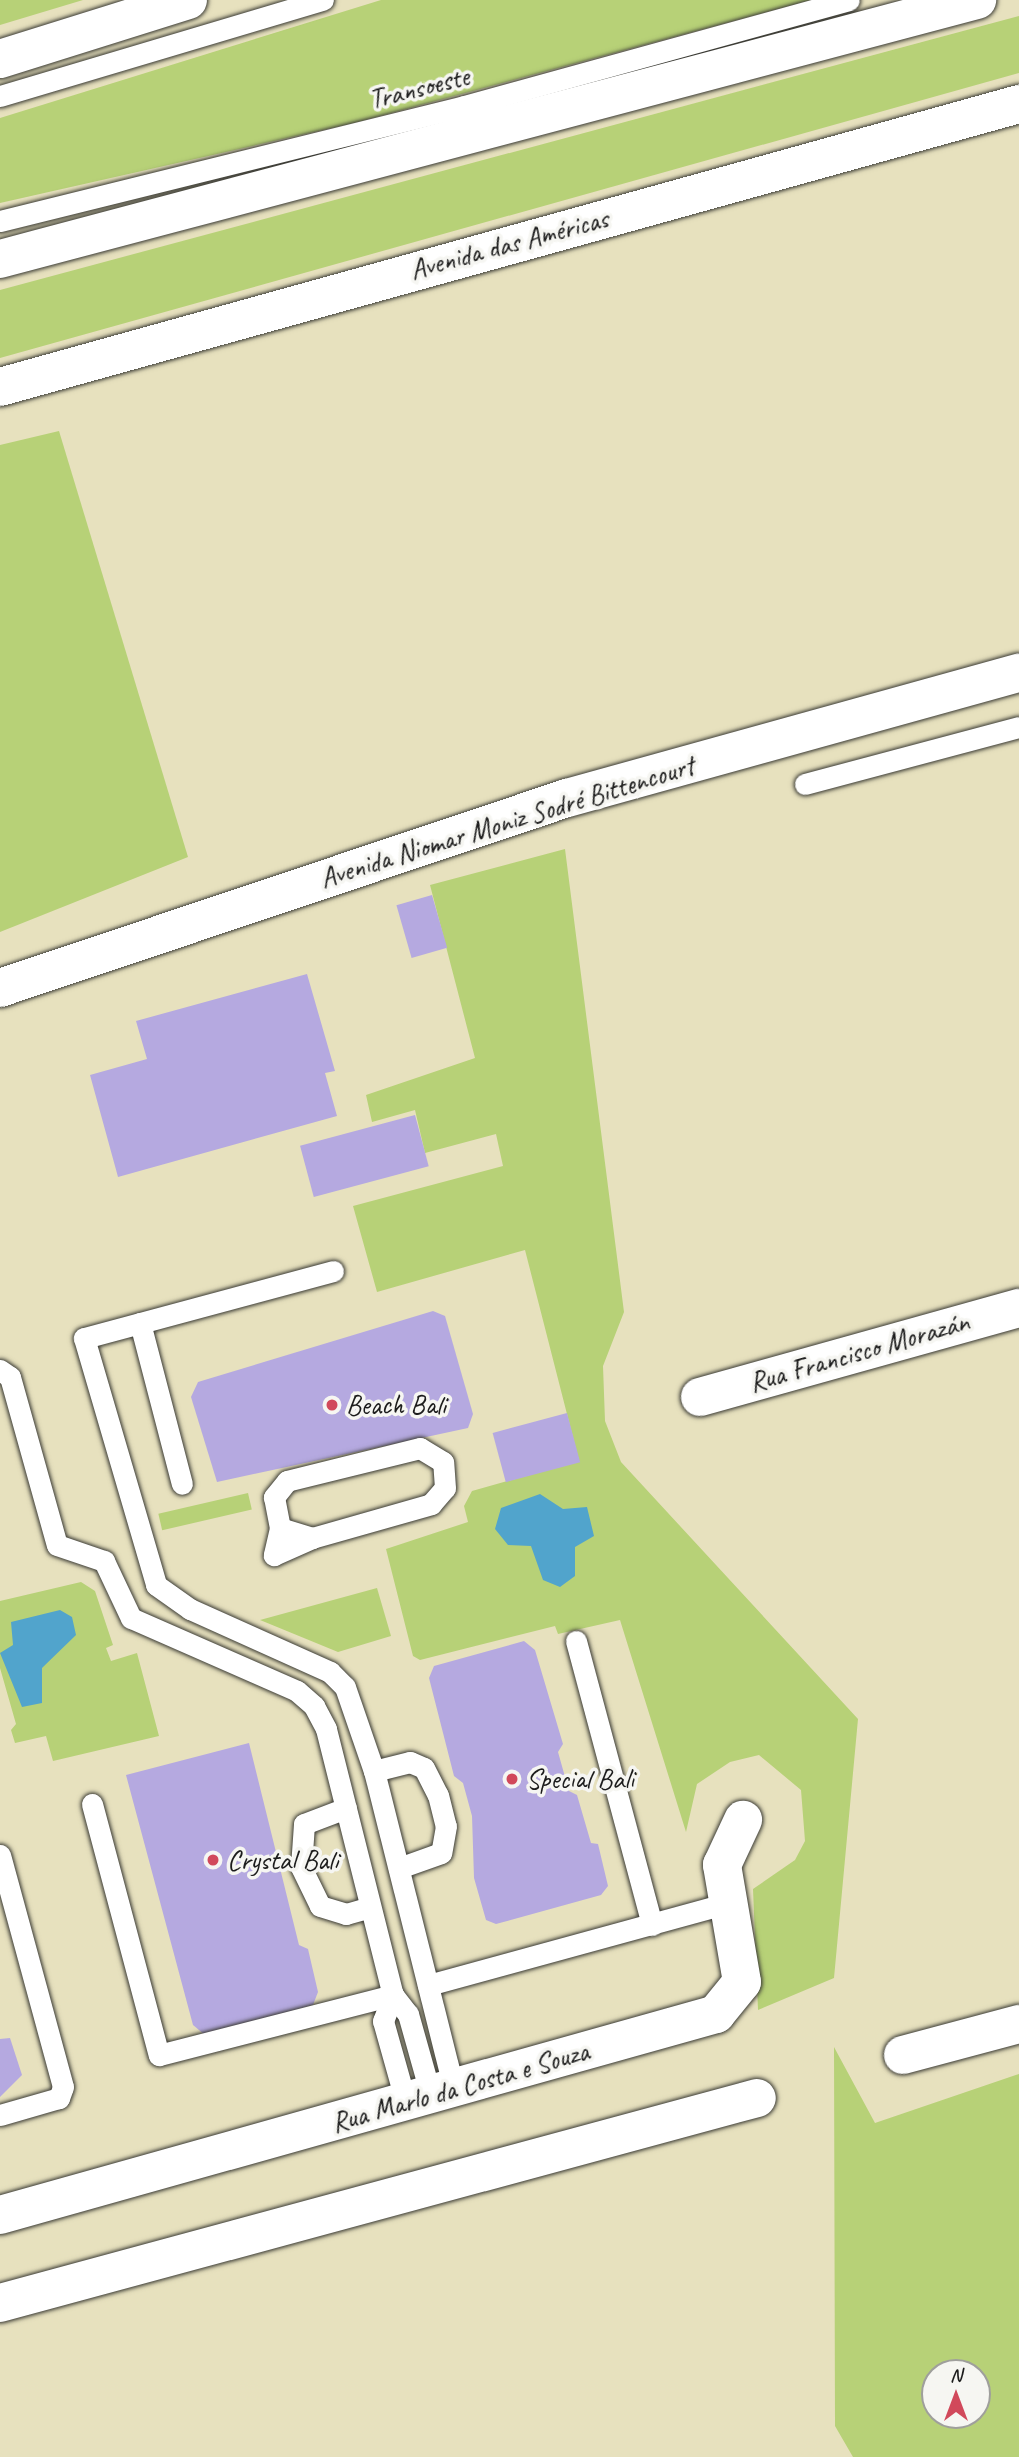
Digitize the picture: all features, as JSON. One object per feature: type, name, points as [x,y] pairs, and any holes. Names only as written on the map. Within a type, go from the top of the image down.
[{"type":"main road","points":[[0,59],[188,0]]},
{"type":"main road","points":[[0,260],[977,0]]},
{"type":"main road","name":"Avenida das Américas","points":[[0,387],[1019,104]]},
{"type":"main road","name":"Avenida Niomar Moniz Sodré Bittencourt","points":[[0,988],[567,798],[1019,673]]},
{"type":"main road","name":"Rua Francisco Morazán","points":[[700,1397],[1019,1307]]},
{"type":"main road","name":"Rua Marlo da Costa e Souza","points":[[0,2215],[716,2014],[742,1982],[733,1902],[722,1865],[743,1819]]},
{"type":"main road","points":[[903,2055],[1019,2024]]},
{"type":"main road","points":[[0,2303],[757,2098]]},
{"type":"lane","points":[[0,96],[323,0]]},
{"type":"lane","name":"Transoeste","points":[[0,222],[464,106],[849,0]]},
{"type":"lane","points":[[805,785],[1019,727]]},
{"type":"lane","points":[[333,1271],[84,1338],[156,1585],[190,1609],[330,1672],[345,1687],[374,1771],[428,1985],[431,2096]]},
{"type":"lane","points":[[139,1323],[182,1484]]},
{"type":"lane","points":[[0,1370],[10,1377],[57,1545],[104,1561],[131,1618],[305,1699],[326,1729],[393,1995],[383,2021],[431,2096]]},
{"type":"lane","points":[[420,1448],[443,1462],[445,1488],[431,1504],[312,1538],[280,1528],[274,1497],[287,1481],[420,1448]]},
{"type":"lane","points":[[576,1641],[652,1925]]},
{"type":"lane","points":[[374,1771],[410,1762],[424,1768],[438,1795],[446,1826],[441,1853],[399,1868]]},
{"type":"lane","points":[[92,1804],[159,2055],[393,1995]]},
{"type":"lane","points":[[346,1808],[304,1824],[301,1867],[320,1906],[346,1913],[370,1907]]},
{"type":"lane","points":[[0,1855],[63,2087],[59,2098],[0,2115]]},
{"type":"lane","points":[[428,1985],[733,1902]]},
{"type":"green space","points":[[0,0],[83,0],[0,25]]},
{"type":"green space","points":[[381,0],[811,0],[354,123],[0,203],[0,118]]},
{"type":"green space","points":[[1019,16],[1019,73],[0,358],[0,290]]},
{"type":"green space","points":[[59,431],[188,857],[0,932],[0,445]]},
{"type":"green space","points":[[565,849],[624,1312],[603,1366],[605,1421],[621,1462],[858,1719],[834,1978],[758,2010],[753,1889],[795,1860],[805,1841],[801,1790],[759,1755],[730,1762],[697,1784],[686,1832],[620,1620],[558,1634],[555,1626],[420,1660],[413,1656],[386,1549],[468,1522],[464,1506],[472,1491],[579,1461],[525,1250],[377,1292],[353,1206],[503,1166],[496,1134],[425,1153],[415,1110],[372,1122],[366,1095],[475,1058],[430,885]]},
{"type":"green space","points":[[248,1493],[252,1510],[162,1530],[158,1514]]},
{"type":"green space","points":[[81,1582],[95,1591],[113,1645],[106,1648],[111,1661],[137,1653],[159,1736],[53,1761],[46,1736],[15,1743],[11,1730],[16,1724],[0,1668],[0,1601]]},
{"type":"green space","points":[[377,1588],[391,1636],[338,1652],[260,1620]]},
{"type":"green space","points":[[834,2047],[875,2123],[1019,2074],[1019,2457],[853,2457],[835,2426]]},
{"type":"water","points":[[540,1494],[563,1509],[587,1507],[594,1536],[575,1547],[575,1576],[560,1587],[543,1580],[531,1546],[508,1545],[495,1529],[501,1508]]},
{"type":"water","points":[[60,1610],[72,1617],[76,1635],[42,1668],[42,1703],[22,1707],[0,1653],[13,1645],[11,1622]]},
{"type":"building","points":[[432,895],[447,948],[412,958],[396,905]]},
{"type":"building","points":[[307,974],[335,1071],[325,1073],[337,1116],[118,1177],[90,1075],[147,1059],[136,1021]]},
{"type":"building","points":[[415,1115],[429,1166],[314,1197],[300,1146]]},
{"type":"building","name":"Beach Bali","points":[[433,1311],[445,1316],[473,1414],[468,1428],[217,1482],[191,1397],[198,1382]]},
{"type":"building","points":[[567,1413],[580,1462],[506,1482],[493,1433]]},
{"type":"building","name":"Special Bali","points":[[524,1641],[535,1650],[563,1744],[558,1752],[569,1791],[577,1795],[591,1843],[598,1844],[608,1886],[601,1895],[496,1924],[486,1920],[474,1878],[472,1816],[463,1783],[454,1776],[429,1678],[434,1666]]},
{"type":"building","name":"Crystal Bali","points":[[249,1743],[299,1945],[308,1949],[318,1992],[313,2005],[205,2035],[193,2025],[126,1775]]},
{"type":"building","points":[[10,2038],[22,2075],[0,2097],[0,2039]]},
{"type":"place","name":"Beach Bali","points":[[332,1405]]},
{"type":"place","name":"Special Bali","points":[[512,1779]]},
{"type":"place","name":"Crystal Bali","points":[[213,1860]]}]
